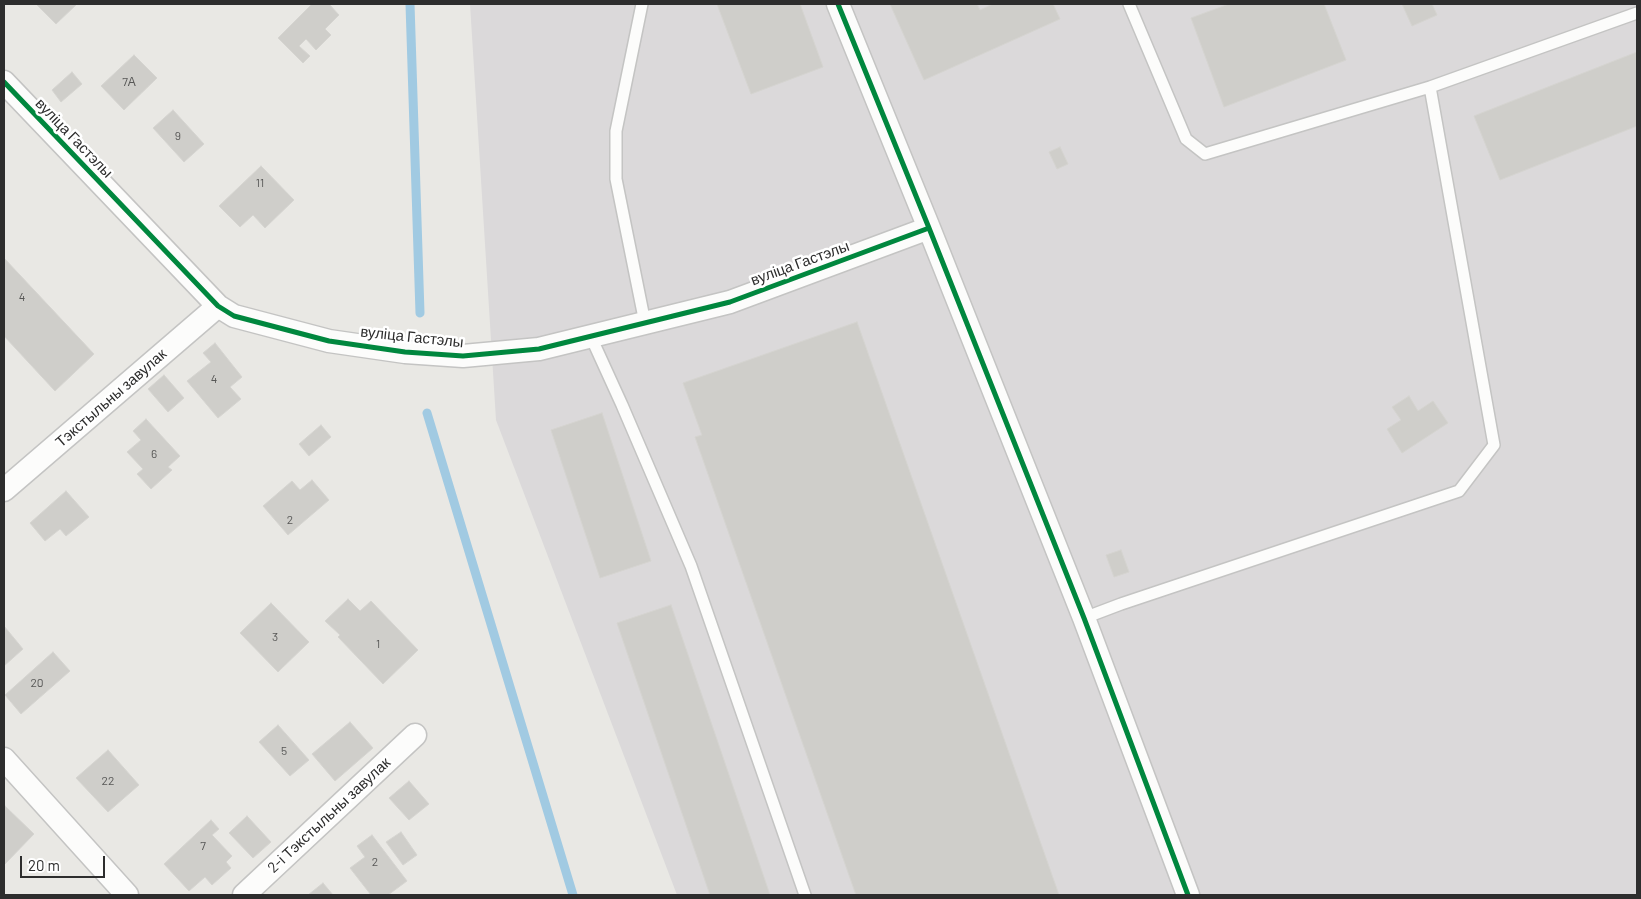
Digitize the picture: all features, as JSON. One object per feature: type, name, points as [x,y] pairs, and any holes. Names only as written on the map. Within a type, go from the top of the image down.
[{"type":"street","points":[[838,4],[1084,618],[1188,895]]},
{"type":"street","name":"вуліца Гастэлы","points":[[4,82],[218,306],[234,316],[329,341],[405,352],[463,356],[539,349],[730,302],[929,228]]},
{"type":"street","name":"Тэкстыльны завулак","points":[[4,490],[218,306]]},
{"type":"street","name":"2-і Тэкстыльны завулак","points":[[244,895],[415,735]]},
{"type":"street","points":[[4,759],[127,895]]},
{"type":"lane","points":[[642,4],[616,131],[616,179],[645,323]]},
{"type":"lane","points":[[1129,4],[1186,139],[1205,154],[1430,87],[1637,13]]},
{"type":"lane","points":[[1084,618],[1459,491],[1494,445],[1430,87]]},
{"type":"lane","points":[[591,336],[691,566],[805,895]]},
{"type":"shaded area","points":[[470,4],[1637,4],[1637,895],[677,895],[496,420]]},
{"type":"building","points":[[36,4],[77,4],[56,24]]},
{"type":"building","points":[[312,4],[329,4],[339,15],[325,29],[331,35],[316,50],[306,39],[299,46],[310,56],[303,63],[278,38]]},
{"type":"building","points":[[717,4],[800,4],[823,67],[751,94]]},
{"type":"building","points":[[890,4],[977,4],[980,10],[993,4],[1053,4],[1060,19],[924,80]]},
{"type":"building","points":[[1229,4],[1324,4],[1346,60],[1224,107],[1191,18]]},
{"type":"building","points":[[1402,4],[1432,4],[1437,15],[1412,26]]},
{"type":"building","points":[[1637,52],[1637,126],[1500,180],[1474,116]]},
{"type":"building","points":[[134,55],[157,78],[124,110],[101,86]]},
{"type":"building","points":[[72,72],[82,84],[61,102],[52,90]]},
{"type":"building","points":[[173,110],[204,144],[184,162],[153,128]]},
{"type":"building","points":[[1060,147],[1068,164],[1057,169],[1049,152]]},
{"type":"building","points":[[261,166],[294,200],[265,228],[253,215],[240,227],[219,206]]},
{"type":"building","points":[[4,258],[94,354],[55,391],[4,336]]},
{"type":"building","points":[[857,322],[1059,895],[856,895],[695,437],[702,435],[683,383]]},
{"type":"building","points":[[215,343],[242,377],[230,387],[241,399],[218,418],[187,381],[211,362],[203,353]]},
{"type":"building","points":[[164,375],[184,398],[168,412],[148,389]]},
{"type":"building","points":[[1409,396],[1418,411],[1433,401],[1448,423],[1402,453],[1387,429],[1401,420],[1392,407]]},
{"type":"building","points":[[602,413],[651,561],[600,578],[551,430]]},
{"type":"building","points":[[146,419],[180,456],[168,467],[172,470],[151,489],[137,474],[143,469],[127,452],[141,440],[133,431]]},
{"type":"building","points":[[321,425],[331,437],[309,456],[299,444]]},
{"type":"building","points":[[312,480],[329,500],[288,535],[263,506],[292,481],[300,490]]},
{"type":"building","points":[[66,491],[89,517],[66,536],[60,529],[45,541],[30,523]]},
{"type":"building","points":[[1121,550],[1129,572],[1114,577],[1106,555]]},
{"type":"building","points":[[348,599],[360,611],[371,601],[418,650],[383,684],[338,637],[340,635],[325,621]]},
{"type":"building","points":[[271,603],[309,642],[278,672],[240,633]]},
{"type":"building","points":[[671,605],[770,895],[710,895],[617,623]]},
{"type":"building","points":[[4,626],[23,649],[4,666]]},
{"type":"building","points":[[53,652],[70,671],[21,714],[5,695]]},
{"type":"building","points":[[350,722],[373,748],[335,781],[312,754]]},
{"type":"building","points":[[278,725],[309,760],[290,776],[259,742]]},
{"type":"building","points":[[108,750],[139,785],[108,812],[76,778]]},
{"type":"building","points":[[409,781],[429,804],[409,820],[389,798]]},
{"type":"building","points":[[4,807],[34,834],[5,864]]},
{"type":"building","points":[[247,816],[271,842],[253,858],[229,833]]},
{"type":"building","points":[[211,820],[219,829],[212,835],[232,856],[226,862],[231,868],[212,885],[205,877],[189,891],[164,864]]},
{"type":"building","points":[[401,832],[417,855],[403,865],[386,842]]},
{"type":"building","points":[[372,835],[407,881],[388,895],[371,895],[350,868],[365,857],[357,846]]},
{"type":"building","points":[[323,883],[333,895],[308,895]]},
{"type":"waterway","points":[[410,4],[420,313]]},
{"type":"waterway","points":[[427,413],[573,895]]},
{"type":"cycle path","points":[[838,4],[1084,618],[1188,895]]},
{"type":"cycle path","points":[[4,82],[218,306],[234,316],[329,341],[405,352],[463,356],[539,349],[730,302],[929,228]]}]
